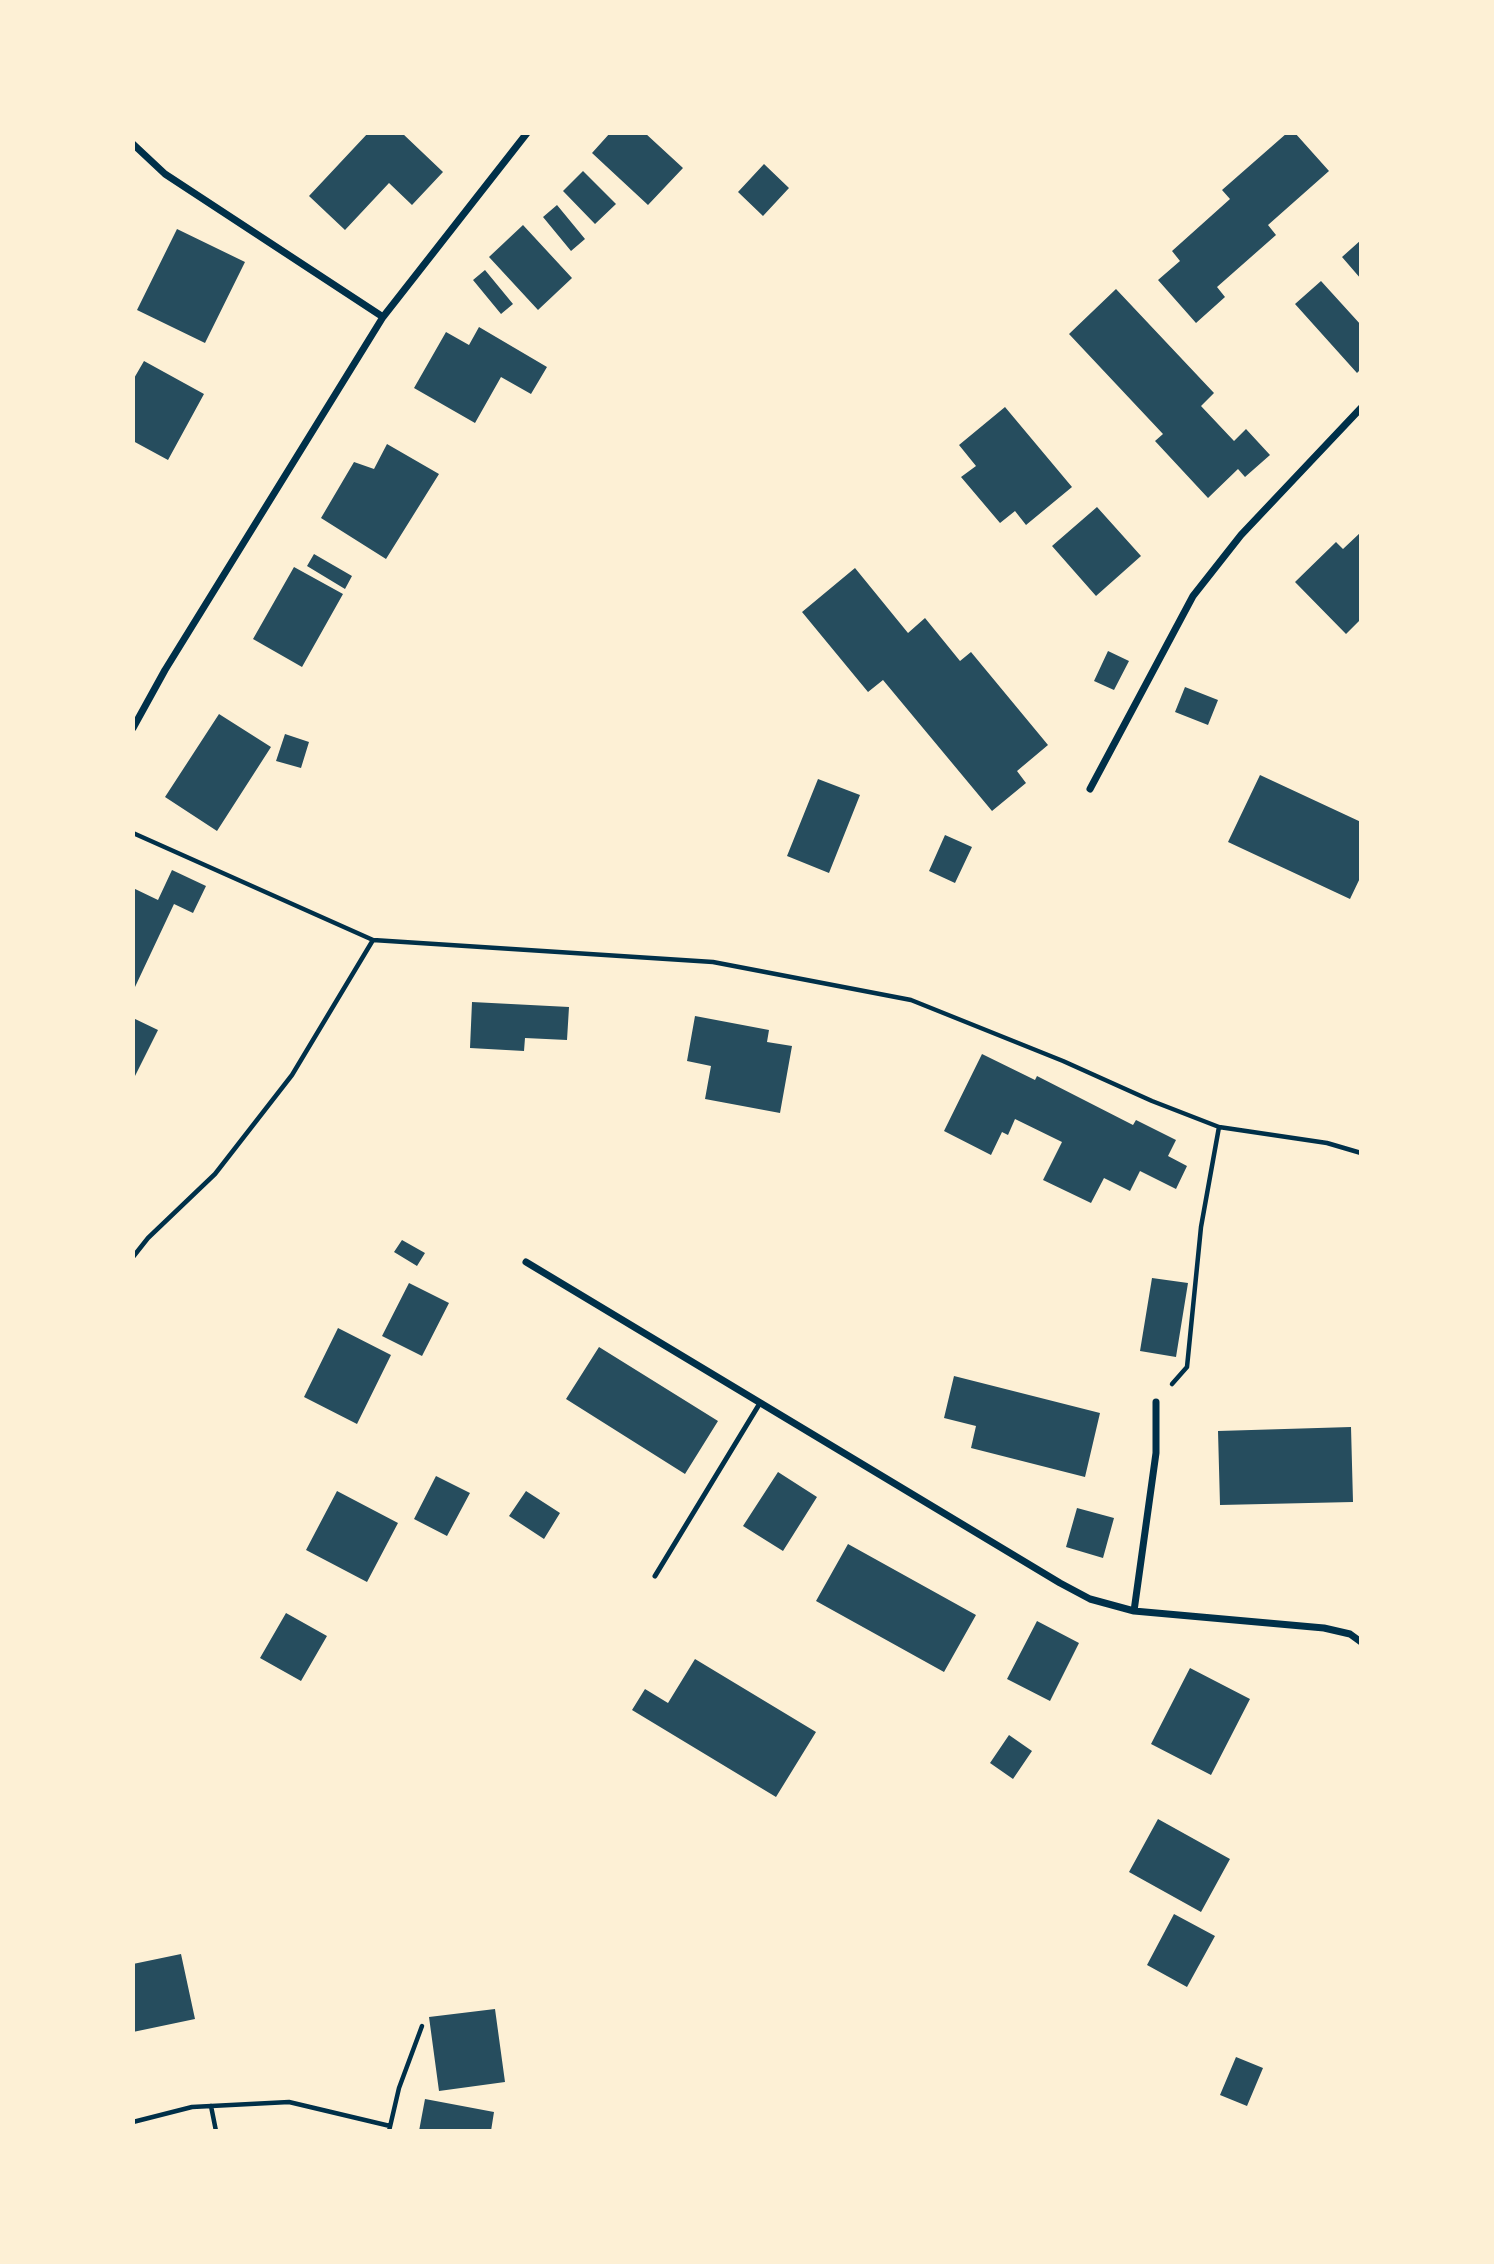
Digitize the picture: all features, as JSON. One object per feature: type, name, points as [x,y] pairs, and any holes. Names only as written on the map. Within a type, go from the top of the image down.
[{"type":"street","points":[[133,728],[165,670],[383,317],[527,133]]},
{"type":"street","points":[[133,144],[165,174],[383,317]]},
{"type":"street","points":[[1090,789],[1193,596],[1241,535],[1361,408]]},
{"type":"street","points":[[526,1262],[1090,1599],[1135,1611],[1324,1628],[1350,1634],[1361,1642]]},
{"type":"street","points":[[1135,1611],[1156,1453],[1156,1402]]},
{"type":"lane","points":[[655,1576],[760,1403]]},
{"type":"path","points":[[133,833],[373,940],[713,962],[911,1000],[1219,1127],[1327,1143],[1361,1153]]},
{"type":"path","points":[[133,1257],[148,1238],[215,1174],[292,1075],[373,940]]},
{"type":"path","points":[[1156,1402],[1187,1367],[1202,1227],[1219,1127]]},
{"type":"path","points":[[133,2122],[192,2107],[289,2102],[389,2128],[399,2088],[422,2026]]},
{"type":"path","points":[[211,2106],[216,2131]]},
{"type":"building","points":[[368,133],[402,133],[443,172],[412,205],[389,183],[345,230],[309,196]]},
{"type":"building","points":[[610,133],[645,133],[683,168],[648,205],[592,153]]},
{"type":"building","points":[[1287,133],[1295,133],[1329,171],[1268,225],[1276,235],[1217,287],[1225,297],[1196,323],[1158,280],[1180,261],[1172,251],[1230,199],[1222,190]]},
{"type":"building","points":[[764,164],[789,188],[763,216],[738,192]]},
{"type":"building","points":[[583,171],[616,204],[595,224],[563,191]]},
{"type":"building","points":[[557,205],[585,239],[571,251],[543,217]]},
{"type":"building","points":[[523,225],[572,278],[538,310],[489,257]]},
{"type":"building","points":[[177,229],[245,262],[205,343],[137,310]]},
{"type":"building","points":[[1361,240],[1361,279],[1342,257]]},
{"type":"building","points":[[485,270],[513,304],[501,314],[473,280]]},
{"type":"building","points":[[1321,281],[1361,325],[1361,369],[1357,373],[1295,304]]},
{"type":"building","points":[[1116,289],[1214,393],[1201,406],[1234,441],[1246,429],[1270,455],[1245,477],[1238,469],[1208,498],[1155,441],[1163,434],[1069,334]]},
{"type":"building","points":[[479,327],[547,367],[531,394],[501,377],[475,423],[414,388],[446,332],[469,345]]},
{"type":"building","points":[[144,361],[204,394],[168,460],[133,441],[133,380]]},
{"type":"building","points":[[1005,407],[1072,487],[1026,525],[1015,511],[1000,523],[961,477],[976,466],[959,445]]},
{"type":"building","points":[[387,444],[439,474],[386,559],[321,518],[354,462],[374,469]]},
{"type":"building","points":[[1097,507],[1141,556],[1096,596],[1052,546]]},
{"type":"building","points":[[1361,532],[1361,619],[1346,634],[1295,582],[1336,542],[1343,549]]},
{"type":"building","points":[[314,554],[352,576],[345,589],[307,566]]},
{"type":"building","points":[[294,567],[343,594],[302,667],[253,639]]},
{"type":"building","points":[[855,568],[908,633],[925,618],[960,661],[971,652],[1048,745],[1017,771],[1026,783],[992,811],[883,680],[868,692],[802,612]]},
{"type":"building","points":[[1108,651],[1129,661],[1114,690],[1094,681]]},
{"type":"building","points":[[1185,687],[1218,700],[1208,725],[1175,712]]},
{"type":"building","points":[[219,714],[271,747],[217,831],[165,797]]},
{"type":"building","points":[[285,734],[309,742],[301,768],[276,761]]},
{"type":"building","points":[[1260,775],[1361,822],[1361,876],[1350,899],[1228,842]]},
{"type":"building","points":[[818,779],[860,795],[829,873],[787,856]]},
{"type":"building","points":[[945,835],[972,847],[955,883],[929,871]]},
{"type":"building","points":[[172,870],[206,886],[193,913],[174,904],[135,987],[133,888],[158,900]]},
{"type":"building","points":[[472,1002],[569,1007],[567,1040],[525,1038],[524,1051],[470,1048]]},
{"type":"building","points":[[695,1016],[769,1030],[767,1042],[792,1046],[780,1113],[705,1099],[711,1066],[687,1061]]},
{"type":"building","points":[[133,1018],[158,1030],[133,1080]]},
{"type":"building","points":[[982,1054],[1035,1080],[1037,1076],[1133,1125],[1136,1120],[1176,1140],[1168,1156],[1187,1166],[1176,1189],[1140,1171],[1130,1191],[1104,1178],[1091,1203],[1043,1180],[1062,1142],[1015,1119],[1008,1135],[1002,1132],[991,1155],[944,1131]]},
{"type":"building","points":[[402,1240],[425,1253],[417,1266],[394,1252]]},
{"type":"building","points":[[1152,1278],[1188,1283],[1176,1357],[1140,1351]]},
{"type":"building","points":[[409,1283],[449,1303],[422,1356],[382,1336]]},
{"type":"building","points":[[338,1328],[391,1355],[357,1424],[304,1397]]},
{"type":"building","points":[[599,1347],[718,1421],[685,1474],[566,1399]]},
{"type":"building","points":[[954,1376],[1100,1413],[1085,1477],[971,1448],[976,1426],[944,1418]]},
{"type":"building","points":[[1351,1427],[1353,1502],[1220,1505],[1218,1431]]},
{"type":"building","points":[[778,1472],[817,1497],[783,1551],[743,1526]]},
{"type":"building","points":[[436,1476],[470,1493],[447,1536],[414,1519]]},
{"type":"building","points":[[337,1491],[398,1523],[367,1582],[306,1550]]},
{"type":"building","points":[[526,1491],[560,1513],[544,1539],[509,1516]]},
{"type":"building","points":[[1077,1508],[1114,1518],[1103,1558],[1066,1547]]},
{"type":"building","points":[[848,1544],[976,1615],[944,1672],[816,1601]]},
{"type":"building","points":[[286,1613],[327,1636],[301,1681],[260,1658]]},
{"type":"building","points":[[1037,1621],[1079,1643],[1050,1701],[1007,1679]]},
{"type":"building","points":[[695,1659],[816,1732],[776,1797],[632,1710],[645,1689],[668,1703]]},
{"type":"building","points":[[1190,1668],[1250,1699],[1211,1775],[1151,1744]]},
{"type":"building","points":[[1009,1735],[1032,1751],[1013,1779],[990,1763]]},
{"type":"building","points":[[1158,1819],[1230,1859],[1201,1912],[1129,1872]]},
{"type":"building","points":[[1174,1914],[1215,1936],[1187,1987],[1147,1965]]},
{"type":"building","points":[[181,1954],[195,2019],[133,2032],[133,1964]]},
{"type":"building","points":[[495,2009],[505,2082],[439,2091],[429,2017]]},
{"type":"building","points":[[1236,2057],[1263,2068],[1247,2106],[1220,2095]]},
{"type":"building","points":[[425,2099],[494,2112],[491,2131],[419,2131]]}]
